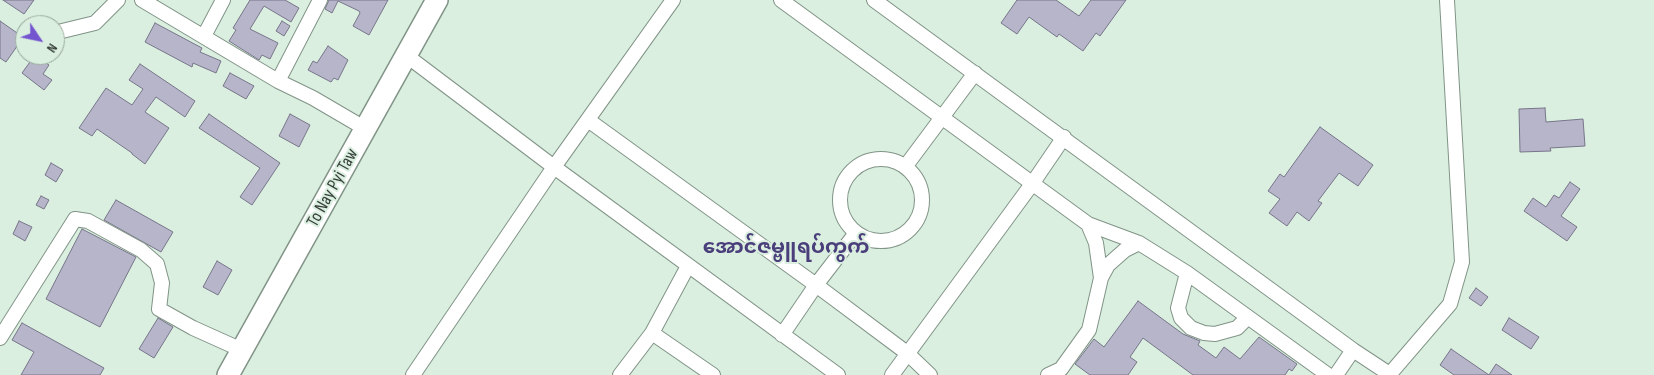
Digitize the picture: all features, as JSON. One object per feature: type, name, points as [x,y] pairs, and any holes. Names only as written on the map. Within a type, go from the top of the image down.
[{"type":"main road","name":"To Nay Pyi Taw","points":[[228,375],[437,0]]},
{"type":"street","points":[[65,30],[95,23],[118,0]]},
{"type":"street","points":[[142,0],[278,81],[313,98],[366,129]]},
{"type":"street","points":[[204,36],[223,0]]},
{"type":"street","points":[[278,81],[320,0]]},
{"type":"street","points":[[414,375],[554,168],[673,0]]},
{"type":"street","points":[[781,0],[1088,224],[1140,243],[1187,273],[1328,375]]},
{"type":"street","points":[[874,0],[1353,350],[1390,375],[1450,304],[1462,262],[1447,0]]},
{"type":"street","points":[[406,56],[554,168],[838,375]]},
{"type":"street","points":[[905,166],[975,72]]},
{"type":"street","points":[[588,120],[816,285],[907,353],[930,375]]},
{"type":"street","points":[[892,375],[1032,184],[1064,137]]},
{"type":"street","points":[[878,159],[892,160],[905,166],[914,176],[920,189],[922,203],[918,217],[909,230],[897,238],[883,241],[869,240],[856,233],[845,221],[840,207],[840,193],[845,180],[854,168],[864,162],[878,159]]},
{"type":"street","points":[[0,338],[75,219],[88,221],[141,250],[157,264],[162,283],[159,309],[193,328],[242,350]]},
{"type":"street","points":[[1088,224],[1096,243],[1101,278]]},
{"type":"street","points":[[782,335],[816,285],[856,233]]},
{"type":"street","points":[[1048,375],[1061,369],[1089,330],[1101,278],[1108,265],[1125,250],[1140,243]]},
{"type":"street","points":[[620,375],[652,333],[688,266]]},
{"type":"street","points":[[1187,273],[1178,308],[1181,318],[1191,328],[1204,333],[1215,334],[1237,328],[1248,318]]},
{"type":"street","points":[[652,333],[713,375]]},
{"type":"street","points":[[1336,375],[1353,350]]},
{"type":"building","points":[[3,0],[34,0],[24,14]]},
{"type":"building","points":[[250,0],[285,0],[299,8],[291,22],[264,6],[250,29],[278,43],[270,59],[262,55],[259,60],[229,41],[236,30],[233,28]]},
{"type":"building","points":[[329,0],[388,0],[369,35],[353,26],[360,13],[359,11],[338,1],[332,13],[325,9]]},
{"type":"building","points":[[1017,0],[1056,0],[1079,16],[1091,0],[1126,0],[1100,36],[1096,33],[1083,51],[1059,34],[1057,37],[1029,17],[1017,34],[1001,23]]},
{"type":"building","points":[[0,21],[15,32],[15,49],[6,62],[0,58]]},
{"type":"building","points":[[282,21],[290,26],[284,36],[276,31]]},
{"type":"building","points":[[155,23],[202,48],[200,52],[221,61],[216,73],[193,63],[192,67],[145,42]]},
{"type":"building","points":[[328,46],[348,60],[338,80],[334,78],[331,82],[308,70],[313,61],[317,63]]},
{"type":"building","points":[[140,64],[195,101],[185,117],[156,97],[145,112],[169,128],[145,164],[97,129],[92,136],[79,128],[106,88],[132,105],[143,89],[129,80]]},
{"type":"building","points":[[28,65],[49,65],[43,74],[52,80],[44,90],[22,73]]},
{"type":"building","points":[[230,73],[254,86],[246,99],[223,86]]},
{"type":"building","points":[[1545,108],[1546,122],[1583,119],[1585,146],[1550,148],[1551,151],[1520,152],[1519,109]]},
{"type":"building","points":[[209,114],[280,163],[252,205],[240,197],[260,168],[199,128]]},
{"type":"building","points":[[290,114],[310,125],[299,147],[279,136]]},
{"type":"building","points":[[1320,127],[1373,165],[1358,186],[1339,173],[1318,201],[1322,203],[1309,221],[1297,212],[1287,226],[1269,213],[1280,199],[1268,191],[1280,174],[1284,177]]},
{"type":"building","points":[[51,163],[63,170],[56,182],[45,175]]},
{"type":"building","points":[[1570,182],[1580,189],[1561,216],[1577,227],[1567,241],[1524,211],[1533,198],[1546,207],[1554,195],[1559,198]]},
{"type":"building","points":[[41,196],[49,200],[44,209],[36,205]]},
{"type":"building","points":[[116,200],[173,232],[161,252],[104,220]]},
{"type":"building","points":[[19,221],[32,227],[25,241],[13,234]]},
{"type":"building","points":[[82,229],[136,257],[100,327],[46,299]]},
{"type":"building","points":[[217,261],[232,270],[218,295],[203,287]]},
{"type":"building","points":[[1476,288],[1488,297],[1481,306],[1469,298]]},
{"type":"building","points":[[1138,301],[1183,334],[1200,341],[1198,345],[1216,358],[1224,347],[1240,359],[1259,337],[1297,364],[1292,371],[1289,369],[1285,375],[1193,375],[1143,338],[1130,357],[1137,362],[1128,375],[1090,375],[1075,364],[1094,339],[1104,347]]},
{"type":"building","points":[[158,318],[173,327],[154,358],[139,349]]},
{"type":"building","points":[[1509,318],[1539,337],[1531,349],[1502,330]]},
{"type":"building","points":[[22,323],[104,368],[100,375],[21,375],[34,352],[12,340]]},
{"type":"building","points":[[1451,349],[1489,375],[1454,375],[1440,365]]},
{"type":"building","points":[[1496,364],[1512,375],[1489,375]]},
{"type":"district","name":"အောင်ဇမ္ဗူရပ်ကွက်","points":[[786,248]]}]
